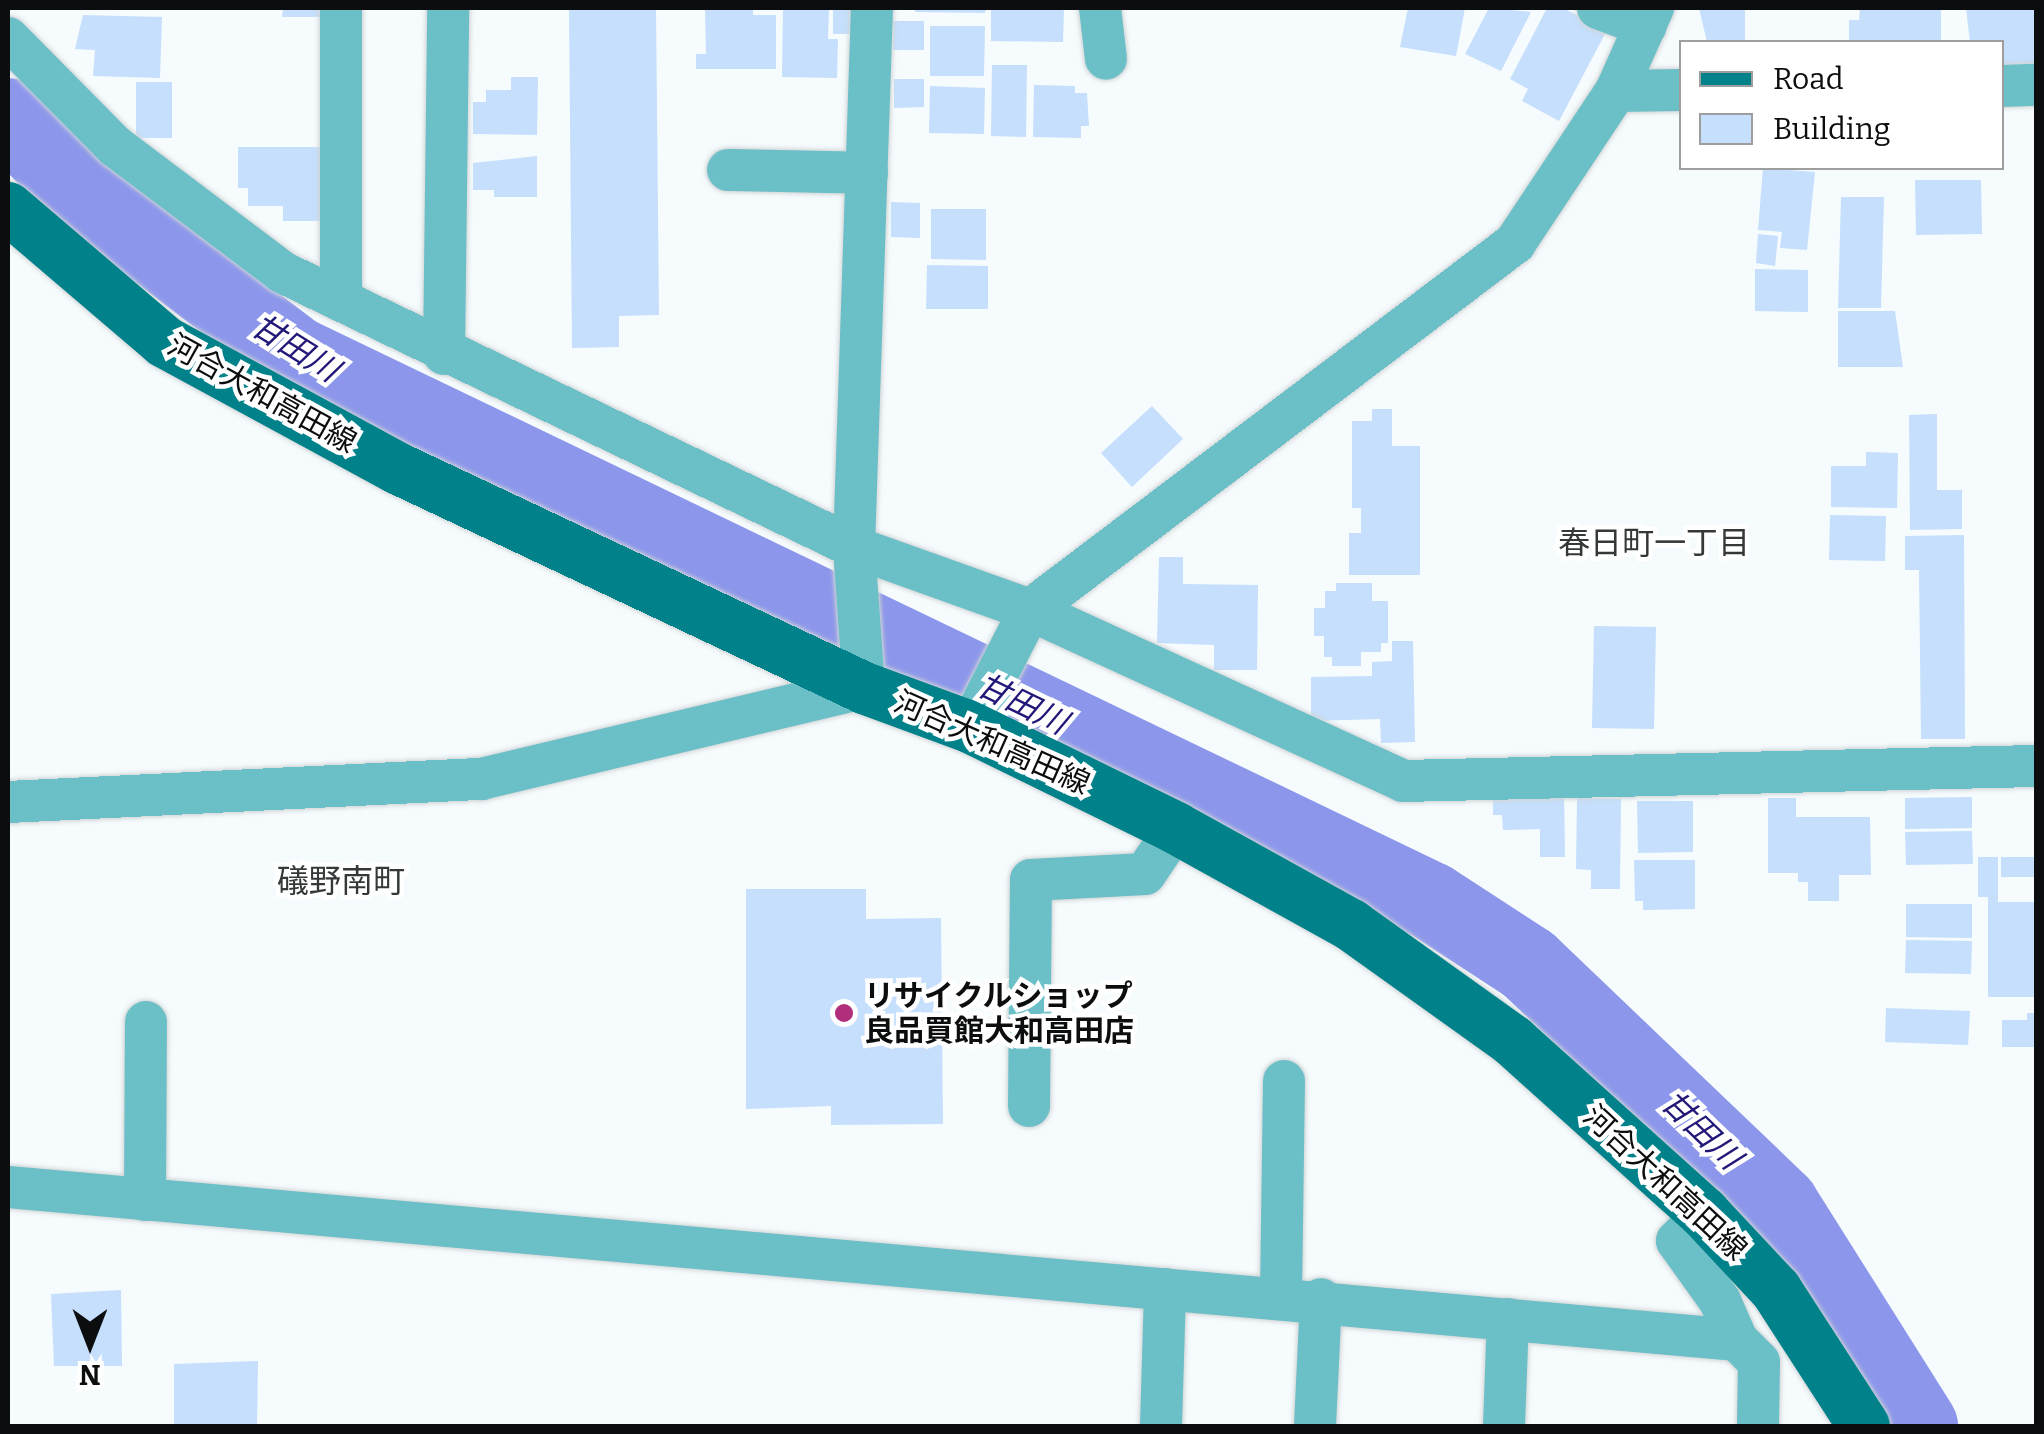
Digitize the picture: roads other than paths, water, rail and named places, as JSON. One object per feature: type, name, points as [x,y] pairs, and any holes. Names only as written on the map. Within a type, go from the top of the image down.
[{"type":"main road","name":"河合大和高田線","points":[[8,208],[165,342],[396,468],[976,716],[1350,925],[1512,1041],[1704,1213],[1776,1290],[1864,1426]]},
{"type":"street","points":[[341,8],[341,297]]},
{"type":"street","points":[[444,354],[448,8]]},
{"type":"street","points":[[8,802],[481,778],[862,667],[855,560],[872,8]]},
{"type":"street","points":[[1100,8],[1106,59]]},
{"type":"street","points":[[976,716],[1022,627],[1516,243],[1616,91],[1649,17],[1598,8]]},
{"type":"street","points":[[8,38],[114,146],[282,272],[341,297],[444,354],[855,560],[1403,781],[2036,766]]},
{"type":"street","points":[[2004,86],[2036,85]]},
{"type":"street","points":[[1616,91],[1679,90]]},
{"type":"street","points":[[728,170],[866,173]]},
{"type":"street","points":[[1029,1106],[1032,880],[1145,874],[1176,828]]},
{"type":"street","points":[[144,1200],[146,1022]]},
{"type":"street","points":[[1284,1081],[1315,1426]]},
{"type":"street","points":[[8,1187],[1301,1298],[1737,1340]]},
{"type":"street","points":[[1704,1213],[1678,1241],[1720,1301],[1737,1340],[1759,1362],[1758,1426]]},
{"type":"street","points":[[1161,1426],[1165,1288]]},
{"type":"street","points":[[1504,1426],[1508,1319]]},
{"type":"waterway","name":"甘田川","points":[[8,117],[80,191],[295,355],[1431,901],[1528,964],[1780,1205],[1919,1426]]},
{"type":"place","name":"リサイクルショップ 良品買館大和高田店","points":[[844,1013]]},
{"type":"district","name":"春日町一丁目","points":[[1654,543]]},
{"type":"district","name":"礒野南町","points":[[341,881]]}]
